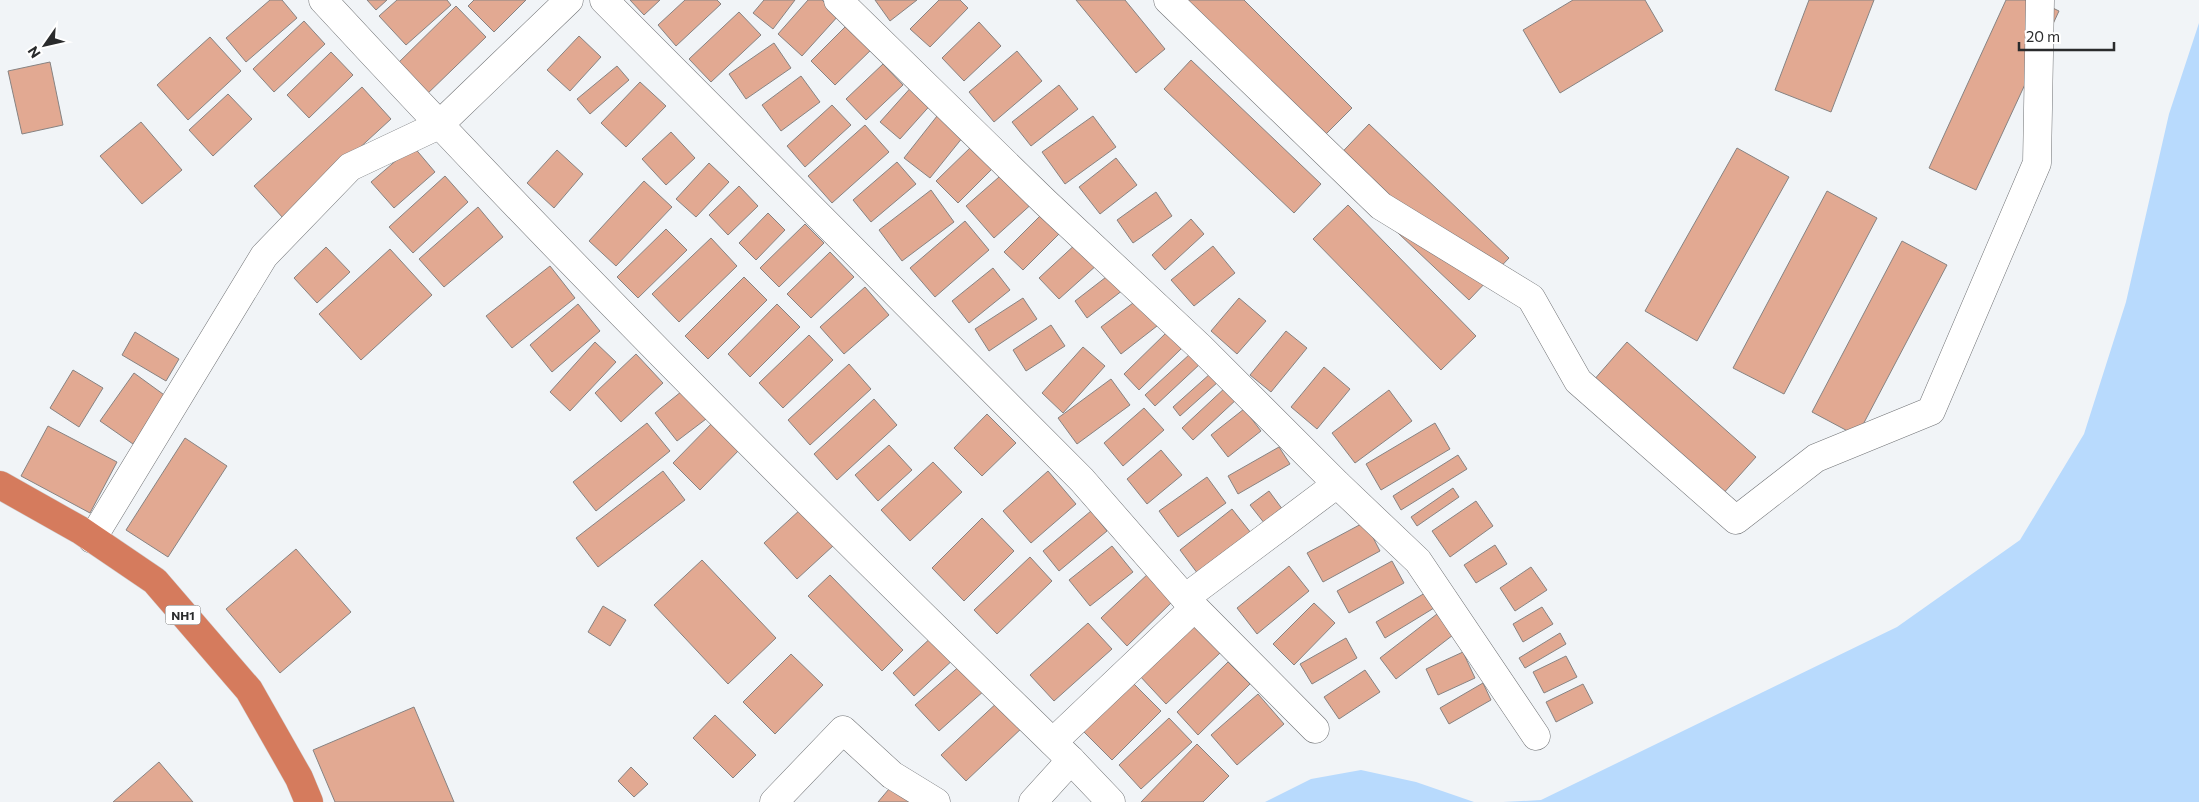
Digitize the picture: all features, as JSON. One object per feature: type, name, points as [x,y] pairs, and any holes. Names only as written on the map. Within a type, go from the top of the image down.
[{"type":"highway","name":"NH1","points":[[0,485],[92,539],[155,581],[249,690],[300,778],[309,802]]},
{"type":"street","points":[[323,0],[439,125],[739,432],[1062,751],[1111,802]]},
{"type":"street","points":[[92,539],[264,256],[350,167],[439,125],[569,0]]},
{"type":"street","points":[[604,0],[1082,480],[1190,603],[1315,729]]},
{"type":"street","points":[[838,0],[1046,202],[1199,346],[1337,484],[1418,561],[1536,736]]},
{"type":"street","points":[[1168,0],[1381,206],[1531,298],[1578,381],[1736,520],[1816,458],[1931,411],[2037,163],[2040,0]]},
{"type":"street","points":[[1032,802],[1062,751],[1190,603],[1337,484]]},
{"type":"street","points":[[774,802],[843,730],[892,775],[936,802]]},
{"type":"water","points":[[2199,23],[2199,802],[1503,802],[1541,800],[1897,627],[2020,540],[2084,434],[2126,302],[2169,114]]},
{"type":"water","points":[[1361,770],[1416,782],[1474,802],[1265,802],[1311,779]]},
{"type":"building","points":[[270,0],[282,0],[297,18],[246,62],[226,38]]},
{"type":"building","points":[[367,0],[387,0],[376,10]]},
{"type":"building","points":[[397,0],[447,0],[451,5],[406,45],[379,16]]},
{"type":"building","points":[[474,0],[526,0],[494,32],[468,6]]},
{"type":"building","points":[[630,0],[660,0],[644,15]]},
{"type":"building","points":[[685,0],[717,0],[721,4],[676,46],[658,25]]},
{"type":"building","points":[[764,0],[795,0],[773,29],[753,13]]},
{"type":"building","points":[[808,0],[822,0],[839,15],[802,56],[778,34]]},
{"type":"building","points":[[875,0],[917,0],[890,21]]},
{"type":"building","points":[[939,0],[960,0],[968,8],[930,47],[910,29]]},
{"type":"building","points":[[1076,0],[1125,0],[1165,49],[1136,73]]},
{"type":"building","points":[[1175,0],[1244,0],[1352,108],[1311,149]]},
{"type":"building","points":[[1573,0],[1645,0],[1663,31],[1560,93],[1523,30]]},
{"type":"building","points":[[1809,0],[1874,0],[1831,112],[1775,90]]},
{"type":"building","points":[[2006,0],[2036,0],[2059,11],[1976,190],[1929,168]]},
{"type":"building","points":[[456,6],[486,37],[424,97],[394,67]]},
{"type":"building","points":[[739,12],[761,35],[711,82],[689,59]]},
{"type":"building","points":[[304,21],[325,44],[274,92],[253,69]]},
{"type":"building","points":[[851,21],[875,46],[835,85],[811,61]]},
{"type":"building","points":[[979,22],[1001,46],[964,81],[942,58]]},
{"type":"building","points":[[579,36],[601,57],[570,91],[547,70]]},
{"type":"building","points":[[210,37],[241,71],[188,120],[157,85]]},
{"type":"building","points":[[774,43],[791,68],[746,99],[729,74]]},
{"type":"building","points":[[1017,51],[1042,81],[994,122],[969,92]]},
{"type":"building","points":[[331,52],[353,75],[309,118],[287,95]]},
{"type":"building","points":[[1191,60],[1321,184],[1294,213],[1164,89]]},
{"type":"building","points":[[50,62],[63,125],[22,134],[8,71]]},
{"type":"building","points":[[883,64],[903,85],[866,120],[846,99]]},
{"type":"building","points":[[617,66],[629,80],[590,114],[577,99]]},
{"type":"building","points":[[801,76],[820,102],[781,131],[762,105]]},
{"type":"building","points":[[640,82],[666,106],[626,147],[601,123]]},
{"type":"building","points":[[914,84],[934,101],[900,139],[880,122]]},
{"type":"building","points":[[1059,85],[1078,109],[1031,146],[1012,122]]},
{"type":"building","points":[[362,87],[391,119],[283,218],[254,186]]},
{"type":"building","points":[[228,94],[252,119],[213,156],[189,130]]},
{"type":"building","points":[[832,105],[851,125],[805,167],[787,146]]},
{"type":"building","points":[[941,111],[967,132],[930,178],[904,158]]},
{"type":"building","points":[[1093,116],[1116,147],[1065,184],[1042,152]]},
{"type":"building","points":[[141,122],[182,170],[142,204],[100,156]]},
{"type":"building","points":[[1369,124],[1509,258],[1469,300],[1328,167]]},
{"type":"building","points":[[865,125],[889,152],[832,203],[808,176]]},
{"type":"building","points":[[671,132],[695,158],[666,185],[642,159]]},
{"type":"building","points":[[973,145],[995,166],[958,203],[936,181]]},
{"type":"building","points":[[413,146],[435,172],[394,208],[371,182]]},
{"type":"building","points":[[1737,148],[1789,177],[1697,341],[1645,311]]},
{"type":"building","points":[[557,150],[583,174],[554,208],[527,183]]},
{"type":"building","points":[[1116,158],[1137,185],[1100,214],[1079,187]]},
{"type":"building","points":[[897,162],[916,184],[871,222],[853,200]]},
{"type":"building","points":[[709,163],[729,182],[696,217],[676,199]]},
{"type":"building","points":[[1007,170],[1035,201],[994,238],[966,206]]},
{"type":"building","points":[[445,176],[468,202],[413,253],[389,227]]},
{"type":"building","points":[[644,181],[672,207],[616,266],[589,241]]},
{"type":"building","points":[[739,186],[758,206],[728,235],[709,215]]},
{"type":"building","points":[[931,190],[954,222],[902,261],[879,230]]},
{"type":"building","points":[[1827,191],[1877,218],[1784,394],[1733,368]]},
{"type":"building","points":[[1156,192],[1172,216],[1133,243],[1117,220]]},
{"type":"building","points":[[1348,205],[1476,336],[1441,370],[1313,239]]},
{"type":"building","points":[[478,207],[503,237],[444,287],[419,259]]},
{"type":"building","points":[[768,213],[785,230],[756,260],[739,243]]},
{"type":"building","points":[[1043,213],[1061,232],[1023,270],[1004,252]]},
{"type":"building","points":[[1191,219],[1204,234],[1165,270],[1152,255]]},
{"type":"building","points":[[965,221],[989,250],[935,297],[910,268]]},
{"type":"building","points":[[805,224],[824,243],[779,287],[760,268]]},
{"type":"building","points":[[666,229],[687,250],[638,298],[617,277]]},
{"type":"building","points":[[711,238],[737,266],[679,322],[652,294]]},
{"type":"building","points":[[1902,241],[1947,265],[1857,436],[1812,412]]},
{"type":"building","points":[[1078,242],[1098,264],[1059,299],[1039,278]]},
{"type":"building","points":[[1213,246],[1235,273],[1194,306],[1171,280]]},
{"type":"building","points":[[326,247],[350,272],[317,303],[294,278]]},
{"type":"building","points":[[390,249],[432,295],[361,360],[319,314]]},
{"type":"building","points":[[830,252],[854,277],[811,318],[787,294]]},
{"type":"building","points":[[550,266],[575,298],[512,348],[486,316]]},
{"type":"building","points":[[993,268],[1010,290],[969,323],[952,301]]},
{"type":"building","points":[[1110,274],[1123,290],[1087,318],[1075,301]]},
{"type":"building","points":[[744,277],[767,300],[708,359],[685,336]]},
{"type":"building","points":[[865,287],[889,315],[844,354],[820,327]]},
{"type":"building","points":[[1023,298],[1037,319],[989,351],[975,329]]},
{"type":"building","points":[[1239,298],[1266,321],[1237,354],[1211,331]]},
{"type":"building","points":[[1137,300],[1157,326],[1121,354],[1101,327]]},
{"type":"building","points":[[578,304],[600,331],[552,372],[530,345]]},
{"type":"building","points":[[777,304],[800,327],[750,377],[728,354]]},
{"type":"building","points":[[1051,325],[1065,346],[1026,371],[1013,350]]},
{"type":"building","points":[[1286,331],[1307,348],[1271,392],[1250,375]]},
{"type":"building","points":[[135,332],[179,359],[166,381],[122,355]]},
{"type":"building","points":[[1167,332],[1182,348],[1139,390],[1124,374]]},
{"type":"building","points":[[809,335],[833,360],[783,408],[759,383]]},
{"type":"building","points":[[595,342],[616,362],[570,411],[550,392]]},
{"type":"building","points":[[1627,342],[1756,457],[1721,496],[1593,381]]},
{"type":"building","points":[[1083,347],[1105,366],[1063,413],[1042,393]]},
{"type":"building","points":[[636,354],[663,383],[621,422],[595,393]]},
{"type":"building","points":[[1190,354],[1200,364],[1155,406],[1145,395]]},
{"type":"building","points":[[849,364],[871,389],[810,445],[788,420]]},
{"type":"building","points":[[1324,367],[1350,389],[1317,429],[1291,407]]},
{"type":"building","points":[[73,370],[103,388],[79,427],[50,408]]},
{"type":"building","points":[[134,373],[167,397],[133,444],[100,421]]},
{"type":"building","points":[[1211,373],[1218,382],[1180,416],[1173,407]]},
{"type":"building","points":[[1111,379],[1130,405],[1077,444],[1058,418]]},
{"type":"building","points":[[1227,386],[1238,398],[1193,440],[1182,428]]},
{"type":"building","points":[[687,387],[710,416],[677,441],[655,413]]},
{"type":"building","points":[[1389,390],[1412,421],[1355,463],[1332,433]]},
{"type":"building","points":[[874,399],[897,425],[837,480],[814,454]]},
{"type":"building","points":[[1144,408],[1164,430],[1123,466],[1104,443]]},
{"type":"building","points":[[1244,409],[1261,431],[1228,457],[1211,435]]},
{"type":"building","points":[[987,414],[1016,443],[982,476],[954,448]]},
{"type":"building","points":[[717,418],[744,445],[700,490],[673,463]]},
{"type":"building","points":[[647,423],[670,451],[596,511],[573,482]]},
{"type":"building","points":[[1435,423],[1450,449],[1381,490],[1366,464]]},
{"type":"building","points":[[48,426],[117,462],[90,513],[21,476]]},
{"type":"building","points":[[185,438],[227,466],[168,557],[126,530]]},
{"type":"building","points":[[889,445],[912,470],[878,501],[855,475]]},
{"type":"building","points":[[1279,447],[1290,464],[1238,494],[1228,476]]},
{"type":"building","points":[[1161,450],[1182,475],[1147,504],[1127,479]]},
{"type":"building","points":[[1458,455],[1467,469],[1401,510],[1393,496]]},
{"type":"building","points":[[933,462],[962,492],[910,541],[881,510]]},
{"type":"building","points":[[663,471],[685,500],[598,567],[576,538]]},
{"type":"building","points":[[1048,471],[1076,504],[1031,543],[1003,511]]},
{"type":"building","points":[[1207,477],[1226,503],[1178,537],[1159,511]]},
{"type":"building","points":[[1453,488],[1459,497],[1417,526],[1411,517]]},
{"type":"building","points":[[1269,491],[1283,510],[1265,524],[1250,505]]},
{"type":"building","points":[[1476,501],[1493,526],[1450,557],[1432,531]]},
{"type":"building","points":[[801,509],[834,545],[797,579],[764,543]]},
{"type":"building","points":[[1232,509],[1251,533],[1198,574],[1180,550]]},
{"type":"building","points":[[1091,511],[1107,531],[1059,571],[1043,551]]},
{"type":"building","points":[[982,518],[1014,551],[964,601],[932,568]]},
{"type":"building","points":[[1365,522],[1380,551],[1323,582],[1307,553]]},
{"type":"building","points":[[1495,545],[1507,564],[1476,583],[1464,565]]},
{"type":"building","points":[[1112,546],[1133,572],[1090,606],[1069,580]]},
{"type":"building","points":[[296,549],[351,612],[280,673],[226,609]]},
{"type":"building","points":[[1030,557],[1052,581],[997,634],[974,610]]},
{"type":"building","points":[[702,560],[776,638],[728,684],[654,605]]},
{"type":"building","points":[[1392,561],[1404,583],[1349,613],[1337,591]]},
{"type":"building","points":[[1289,566],[1309,591],[1257,634],[1237,608]]},
{"type":"building","points":[[1531,567],[1547,590],[1515,611],[1500,588]]},
{"type":"building","points":[[1150,572],[1175,599],[1127,646],[1101,618]]},
{"type":"building","points":[[830,575],[903,650],[882,671],[808,596]]},
{"type":"building","points":[[1425,593],[1434,608],[1385,638],[1376,622]]},
{"type":"building","points":[[1314,603],[1335,623],[1294,665],[1273,644]]},
{"type":"building","points":[[603,606],[626,620],[610,646],[588,632]]},
{"type":"building","points":[[1542,607],[1553,624],[1523,642],[1513,624]]},
{"type":"building","points":[[1437,614],[1453,635],[1396,679],[1380,658]]},
{"type":"building","points":[[1088,623],[1112,649],[1054,701],[1030,675]]},
{"type":"building","points":[[1192,624],[1220,653],[1166,704],[1138,674]]},
{"type":"building","points":[[1560,633],[1566,644],[1525,668],[1519,658]]},
{"type":"building","points":[[935,634],[956,657],[914,696],[893,673]]},
{"type":"building","points":[[1346,638],[1357,658],[1312,684],[1300,664]]},
{"type":"building","points":[[1463,652],[1475,678],[1438,695],[1426,669]]},
{"type":"building","points":[[791,654],[823,685],[775,734],[743,702]]},
{"type":"building","points":[[1566,656],[1577,677],[1544,693],[1533,672]]},
{"type":"building","points":[[1228,662],[1250,684],[1198,735],[1177,712]]},
{"type":"building","points":[[962,664],[985,690],[939,731],[915,705]]},
{"type":"building","points":[[1365,670],[1380,692],[1339,719],[1324,697]]},
{"type":"building","points":[[1132,682],[1161,711],[1112,760],[1083,731]]},
{"type":"building","points":[[1483,683],[1491,700],[1449,724],[1440,708]]},
{"type":"building","points":[[1583,684],[1593,703],[1556,722],[1546,702]]},
{"type":"building","points":[[1258,694],[1284,724],[1237,765],[1211,735]]},
{"type":"building","points":[[1000,700],[1024,726],[966,781],[941,755]]},
{"type":"building","points":[[414,707],[454,802],[335,802],[313,750]]},
{"type":"building","points":[[715,715],[756,755],[733,778],[693,738]]},
{"type":"building","points":[[1169,718],[1192,742],[1141,789],[1119,765]]},
{"type":"building","points":[[1197,744],[1229,776],[1203,802],[1141,802]]},
{"type":"building","points":[[159,762],[193,802],[113,802]]},
{"type":"building","points":[[631,767],[648,784],[634,797],[618,781]]},
{"type":"building","points":[[894,783],[915,802],[878,802]]}]
